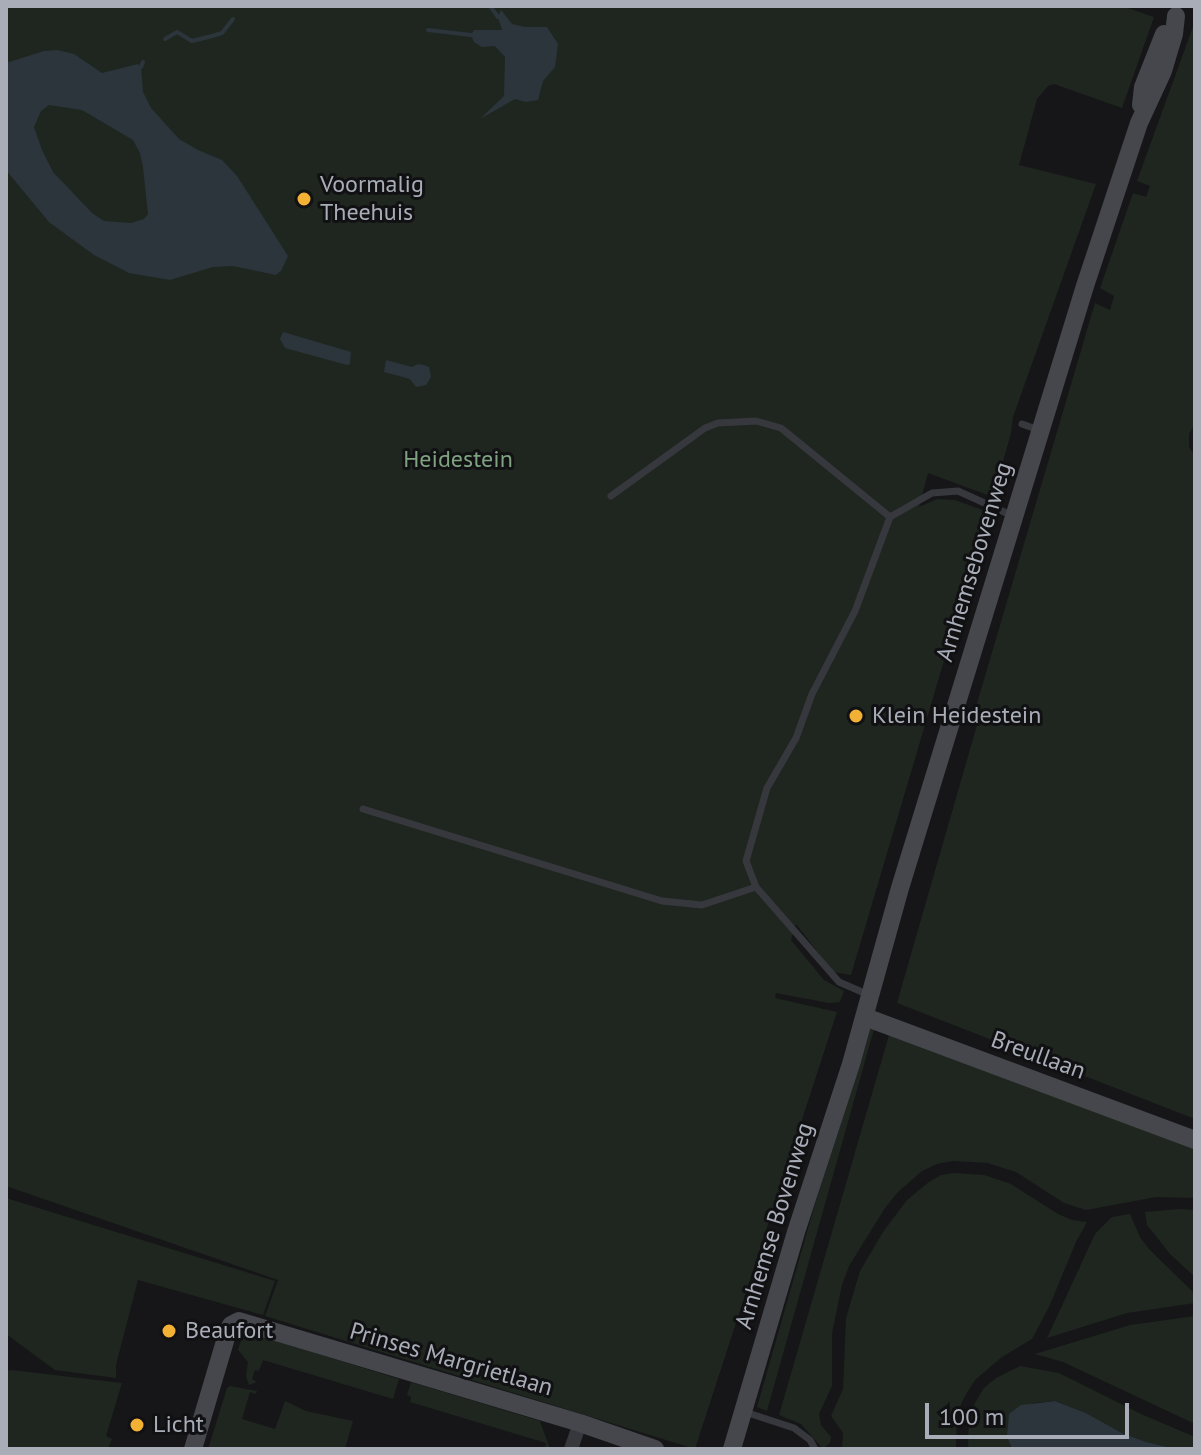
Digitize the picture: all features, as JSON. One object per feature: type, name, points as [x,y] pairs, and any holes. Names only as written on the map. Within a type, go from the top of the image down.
[{"type":"main road","name":"Arnhemsebovenweg","points":[[865,1017],[900,888],[1014,516],[1139,123],[1146,77],[1177,11]]},
{"type":"main road","name":"Breullaan","points":[[865,1017],[1195,1140]]},
{"type":"main road","name":"Arnhemse Bovenweg","points":[[732,1449],[865,1017]]},
{"type":"main road","name":"Prinses Margrietlaan","points":[[193,1449],[228,1331],[233,1323],[239,1321],[580,1423],[655,1449]]},
{"type":"street","points":[[571,1449],[580,1423]]},
{"type":"lane","points":[[611,496],[705,428],[718,423],[756,421],[781,428],[890,517]]},
{"type":"lane","points":[[1022,424],[1041,430]]},
{"type":"lane","points":[[871,996],[839,982],[756,887],[746,861],[767,788],[796,738],[812,694],[855,611],[890,517],[932,493],[958,491],[1014,516]]},
{"type":"lane","points":[[363,809],[662,901],[702,905],[756,887]]},
{"type":"lane","points":[[743,1411],[794,1428],[810,1440],[815,1449]]},
{"type":"green space","name":"Heidestein","points":[[6,6],[1122,6],[1154,17],[1122,108],[1054,84],[1048,86],[1037,99],[1019,165],[1096,184],[1013,417],[993,497],[928,473],[919,507],[937,499],[955,500],[988,512],[851,975],[833,972],[796,924],[791,940],[824,980],[844,991],[840,1002],[829,1003],[776,993],[775,998],[837,1012],[695,1449],[265,1316],[278,1280],[6,1186]]},
{"type":"green space","points":[[1195,21],[1195,424],[1189,434],[1189,447],[1195,456],[1195,1119],[897,1003],[979,718],[975,710],[1095,303],[1110,310],[1114,296],[1100,288],[1133,193],[1146,197],[1150,186],[1137,181]]},
{"type":"green space","points":[[867,1022],[876,1022],[767,1411],[757,1407]]},
{"type":"green space","points":[[891,1028],[1195,1141],[1195,1198],[1156,1197],[1086,1210],[1064,1203],[1016,1172],[987,1163],[953,1161],[922,1171],[885,1208],[849,1266],[842,1285],[832,1333],[832,1386],[819,1414],[821,1425],[831,1437],[830,1443],[823,1449],[801,1424],[779,1415]]},
{"type":"green space","points":[[941,1175],[984,1175],[1011,1184],[1058,1214],[1087,1222],[1032,1339],[1002,1357],[975,1380],[965,1396],[957,1413],[956,1449],[842,1449],[843,1433],[831,1416],[843,1389],[846,1318],[860,1271],[907,1200]]},
{"type":"green space","points":[[6,1198],[275,1281],[263,1315],[138,1280],[116,1365],[116,1378],[55,1370],[6,1334]]},
{"type":"green space","points":[[1195,1210],[1195,1277],[1170,1254],[1147,1225],[1145,1212]]},
{"type":"green space","points":[[1130,1214],[1140,1237],[1195,1294],[1195,1303],[1127,1313],[1047,1338],[1095,1234],[1112,1217]]},
{"type":"green space","points":[[1195,1316],[1195,1424],[1063,1362],[1035,1354],[1130,1325]]},
{"type":"green space","points":[[244,1331],[399,1379],[393,1399],[263,1360],[252,1379],[257,1382],[249,1385],[246,1376],[248,1362],[238,1350]]},
{"type":"green space","points":[[1020,1366],[1059,1373],[1195,1437],[1195,1449],[1177,1449],[1146,1442],[1055,1401],[1033,1403],[1007,1437],[1012,1449],[968,1449],[969,1416],[984,1388]]},
{"type":"green space","points":[[6,1371],[122,1383],[106,1436],[112,1439],[108,1449],[6,1449]]},
{"type":"green space","points":[[411,1382],[540,1421],[550,1449],[545,1449],[546,1443],[410,1402],[411,1397],[407,1395]]},
{"type":"green space","points":[[230,1386],[257,1391],[256,1394],[250,1392],[242,1419],[275,1429],[285,1401],[306,1411],[353,1421],[345,1449],[208,1449]]},
{"type":"shaded area","points":[[501,10],[512,24],[547,27],[558,44],[555,67],[543,81],[538,100],[526,102],[515,99],[480,119],[504,96],[505,57],[495,46],[482,47],[474,42],[471,35],[474,30],[502,30],[498,17]]},
{"type":"shaded area","points":[[44,51],[74,54],[102,73],[138,64],[141,67],[143,92],[151,108],[179,139],[222,160],[237,176],[288,256],[281,271],[276,275],[233,266],[213,267],[170,280],[129,273],[94,255],[49,222],[6,170],[6,63]],"holes":[[[49,105],[82,110],[133,140],[143,167],[148,214],[144,219],[131,223],[104,221],[92,213],[53,172],[34,127],[41,111]]]},
{"type":"shaded area","points":[[283,332],[351,352],[350,364],[285,348],[280,339]]},
{"type":"shaded area","points":[[386,360],[412,367],[424,365],[429,367],[431,377],[426,385],[416,387],[410,379],[384,372]]},
{"type":"shaded area","points":[[1055,1401],[1086,1413],[1122,1433],[1177,1449],[1012,1449],[1007,1437],[1009,1414],[1021,1405]]},
{"type":"waterway","points":[[490,6],[498,17]]},
{"type":"waterway","points":[[165,39],[177,32],[192,41],[212,36],[222,33],[233,19]]},
{"type":"waterway","points":[[428,30],[471,35]]},
{"type":"waterway","points":[[141,67],[143,62]]},
{"type":"place","name":"Voormalig Theehuis","points":[[304,199]]},
{"type":"place","name":"Klein Heidestein","points":[[856,716]]},
{"type":"place","name":"Beaufort","points":[[169,1331]]},
{"type":"place","name":"Licht","points":[[137,1425]]}]
